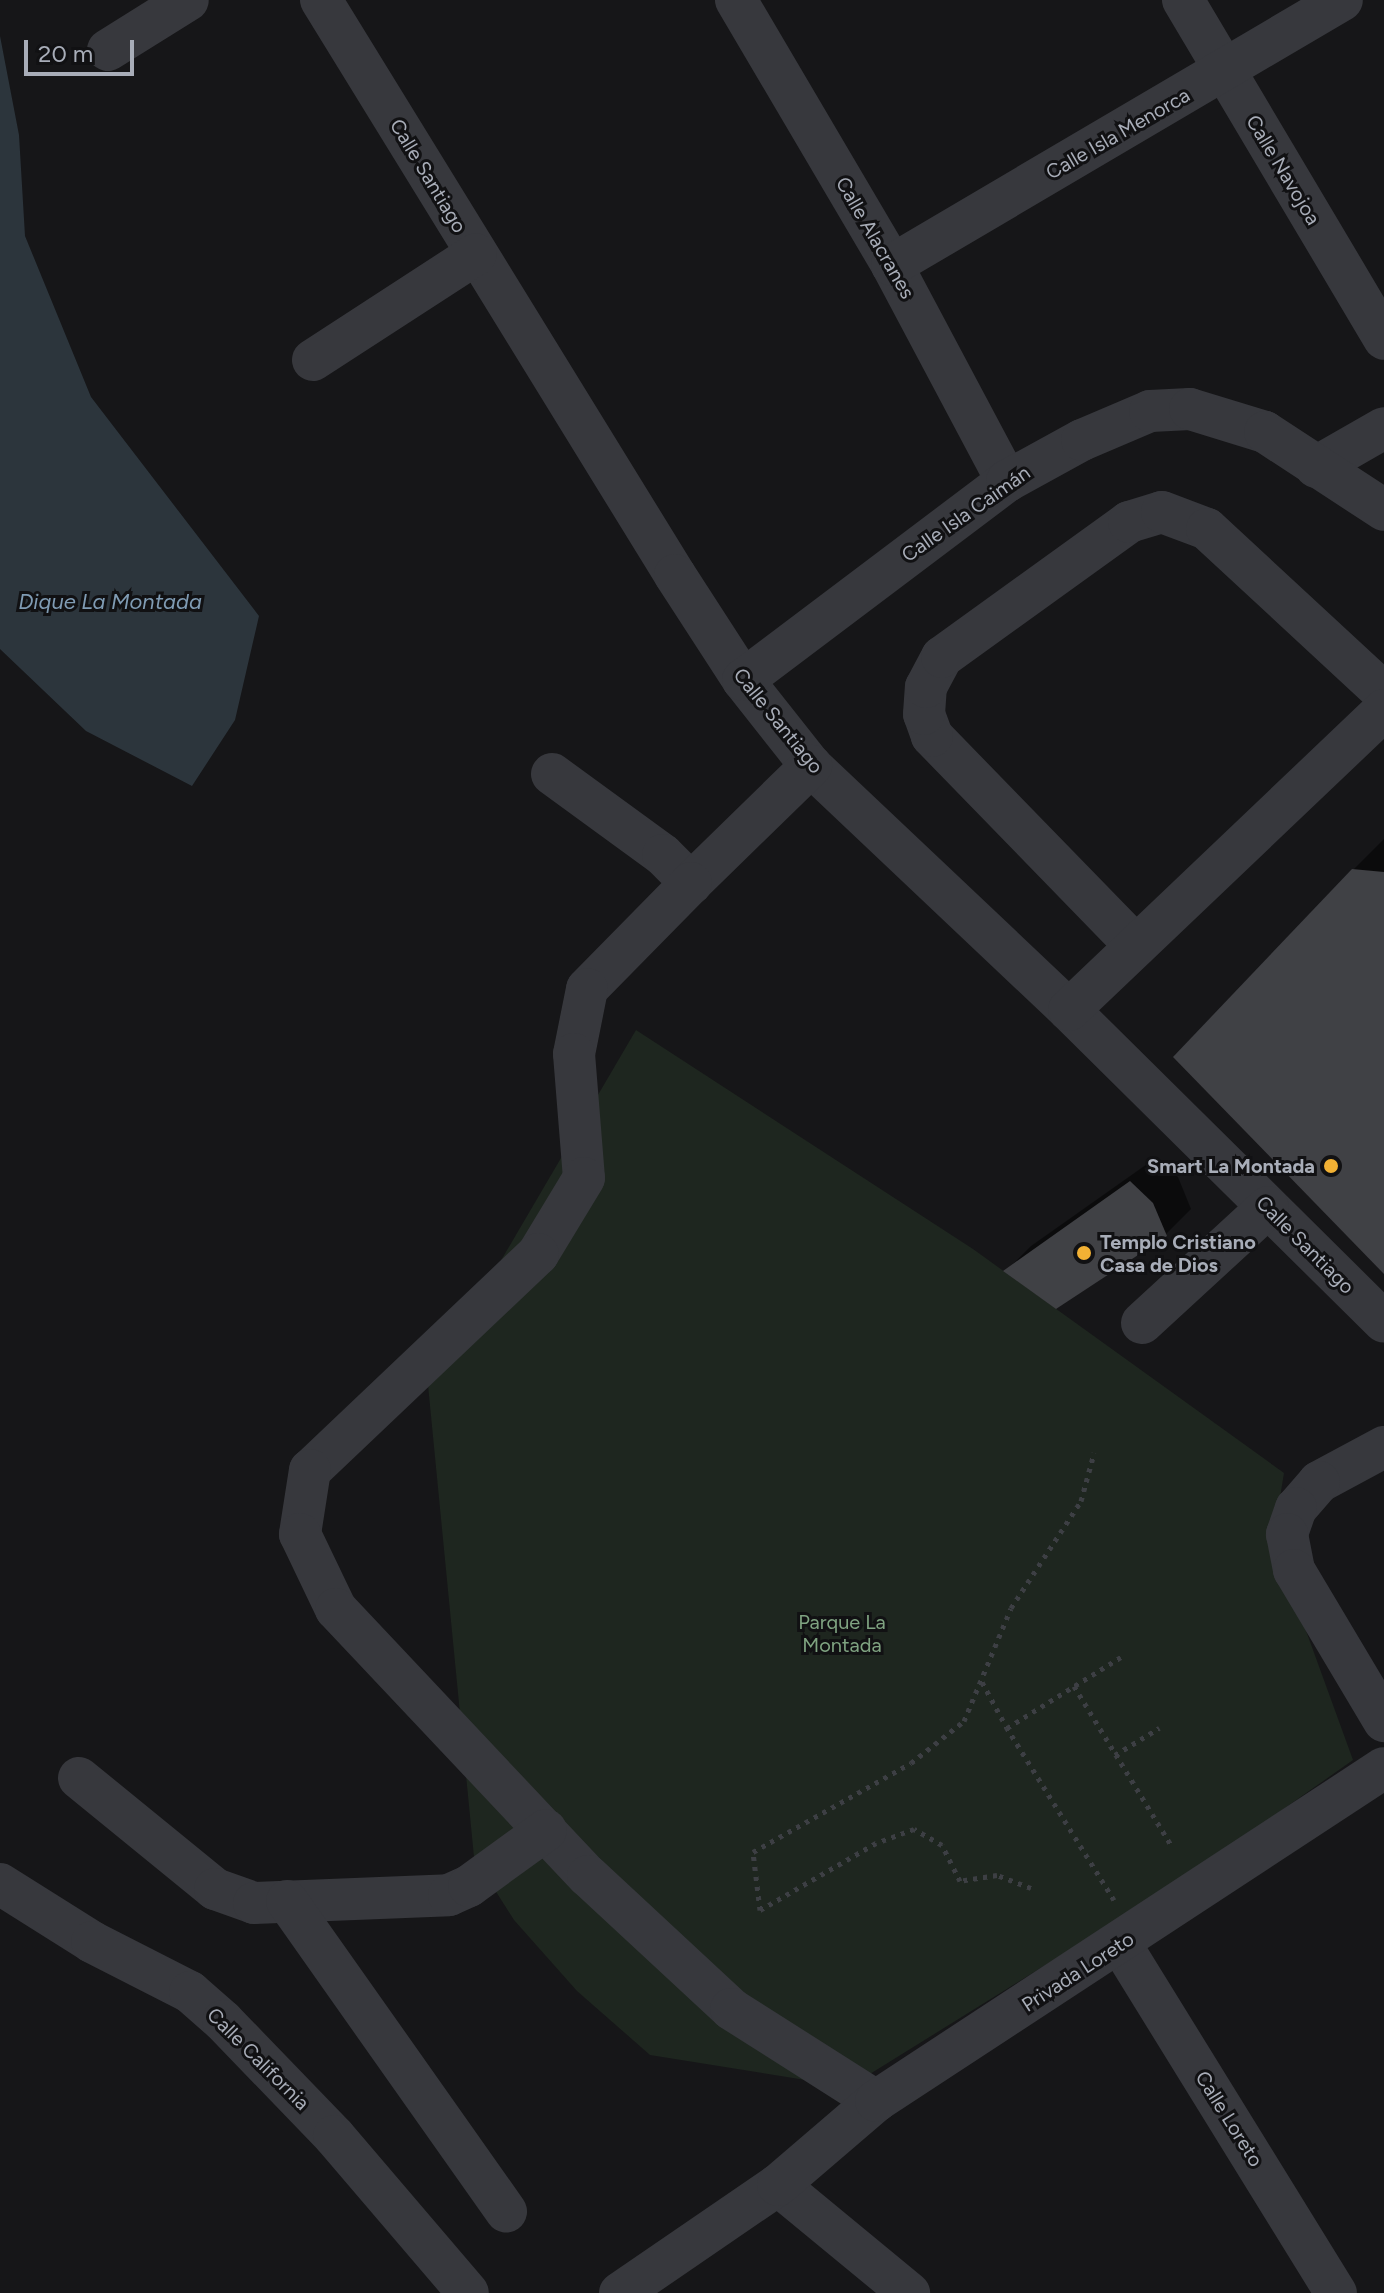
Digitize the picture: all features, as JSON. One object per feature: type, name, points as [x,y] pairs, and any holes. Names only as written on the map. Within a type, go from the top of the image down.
[{"type":"street","points":[[108,50],[188,0]]},
{"type":"street","name":"Calle Santiago","points":[[321,0],[743,680],[811,766],[1069,1010],[1384,1322]]},
{"type":"street","name":"Calle Alacranes","points":[[736,0],[892,265],[1007,481]]},
{"type":"street","name":"Calle Navojoa","points":[[1183,0],[1384,339]]},
{"type":"street","name":"Calle Isla Menorca","points":[[892,265],[1225,73],[1342,0]]},
{"type":"street","points":[[313,360],[476,254]]},
{"type":"street","name":"Calle Isla Caimán","points":[[743,680],[1007,481],[1150,411],[1177,409],[1265,432],[1384,510]]},
{"type":"street","points":[[1316,467],[1384,428]]},
{"type":"street","points":[[1136,946],[932,736],[924,714],[926,687],[942,657],[1129,522],[1162,512],[1207,529],[1384,693]]},
{"type":"street","points":[[1069,1010],[1376,730]]},
{"type":"street","points":[[811,766],[587,989],[574,1054],[584,1178],[538,1254],[310,1470],[300,1534],[336,1609],[546,1830],[699,1984],[876,2101]]},
{"type":"street","points":[[552,774],[663,855],[691,883]]},
{"type":"street","points":[[1142,1323],[1268,1207]]},
{"type":"street","points":[[1384,1447],[1319,1482],[1296,1508],[1287,1534],[1294,1570],[1384,1721]]},
{"type":"street","name":"Privada Loreto","points":[[620,2293],[778,2185],[876,2101],[1128,1940],[1384,1768]]},
{"type":"street","points":[[79,1778],[215,1889],[254,1903],[449,1895],[469,1886],[546,1830]]},
{"type":"street","name":"Calle California","points":[[0,1884],[83,1937],[190,1992],[223,2021],[334,2136],[468,2293]]},
{"type":"street","points":[[287,1901],[506,2212]]},
{"type":"street","name":"Calle Loreto","points":[[1128,1940],[1336,2293]]},
{"type":"street","points":[[778,2185],[909,2293]]},
{"type":"path","points":[[1031,1888],[997,1875],[960,1881],[942,1845],[914,1829],[876,1843],[760,1910],[753,1852],[911,1763],[964,1721],[1011,1608],[1081,1501],[1094,1453]]},
{"type":"path","points":[[1007,1728],[1121,1657]]},
{"type":"path","points":[[982,1682],[1128,1940]]},
{"type":"path","points":[[1074,1686],[1171,1845]]},
{"type":"path","points":[[1115,1755],[1159,1728]]},
{"type":"green space","name":"Parque La Montada","points":[[636,1030],[973,1249],[1284,1473],[1273,1540],[1353,1760],[1187,1877],[849,2087],[650,2055],[577,1991],[514,1920],[474,1857],[428,1385]]},
{"type":"water","name":"Dique La Montada","points":[[0,36],[19,135],[25,236],[91,397],[259,616],[235,720],[192,786],[86,731],[0,649]]},
{"type":"building","name":"Smart La Montada","points":[[1352,869],[1384,872],[1384,1274],[1173,1057]]},
{"type":"building","name":"Templo Cristiano Casa de Dios","points":[[1130,1181],[1153,1203],[1167,1236],[1056,1309],[1003,1271]]},
{"type":"place","name":"Smart La Montada","points":[[1331,1166]]},
{"type":"place","name":"Templo Cristiano Casa de Dios","points":[[1084,1253]]}]
